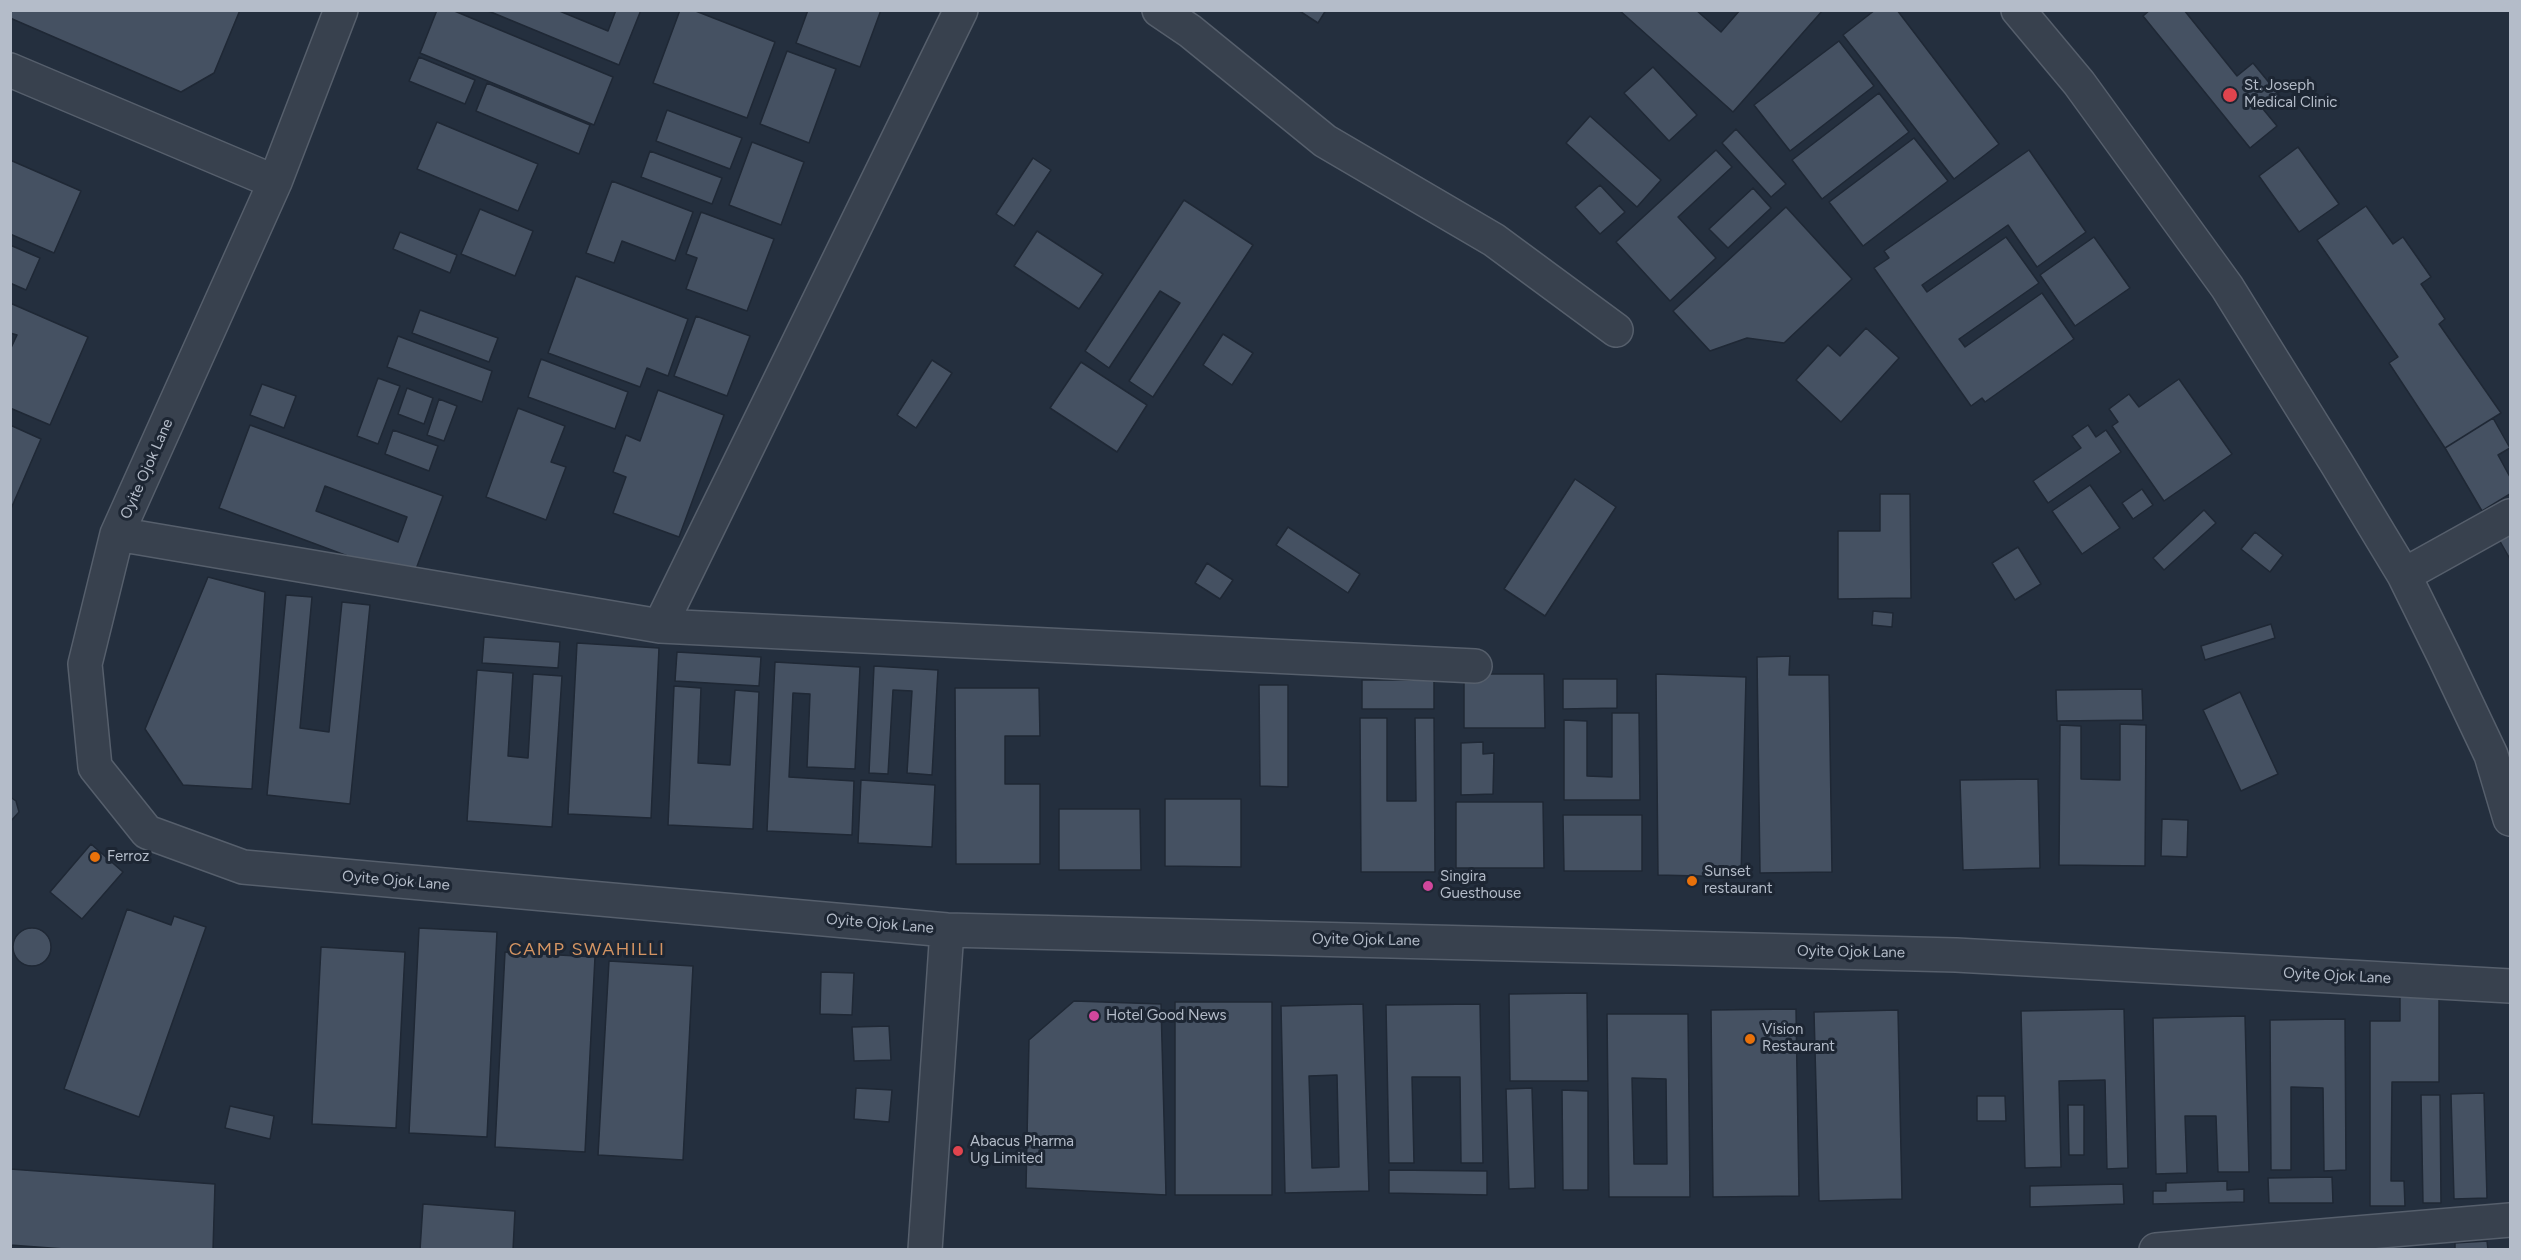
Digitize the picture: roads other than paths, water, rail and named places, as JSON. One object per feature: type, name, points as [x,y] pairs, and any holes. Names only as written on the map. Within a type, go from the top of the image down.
[{"type":"street","name":"Oyite Ojok Lane","points":[[341,10],[275,182],[117,534],[85,664],[95,767],[147,832],[243,867],[947,930],[1956,955],[2511,986]]},
{"type":"street","points":[[660,626],[960,10]]},
{"type":"street","points":[[1159,10],[1190,31],[1325,141],[1494,240],[1616,330]]},
{"type":"street","points":[[2018,10],[2079,83],[2227,287],[2404,575],[2491,755],[2511,819]]},
{"type":"street","points":[[10,70],[275,182]]},
{"type":"street","points":[[2404,575],[2511,516]]},
{"type":"street","points":[[117,534],[660,626],[1475,666]]},
{"type":"street","points":[[925,1250],[947,930]]},
{"type":"street","points":[[2156,1250],[2511,1220]]},
{"type":"place","name":"St. Joseph Medical Clinic","points":[[2230,95]]},
{"type":"place","name":"Ferroz","points":[[95,857]]},
{"type":"place","name":"Sunset restaurant","points":[[1692,881]]},
{"type":"place","name":"Singira Guesthouse","points":[[1428,886]]},
{"type":"place","name":"Hotel Good News","points":[[1094,1016]]},
{"type":"place","name":"Vision Restaurant","points":[[1750,1039]]},
{"type":"place","name":"Abacus Pharma Ug Limited","points":[[958,1151]]},
{"type":"district","name":"CAMP SWAHILLI","points":[[587,950]]}]
